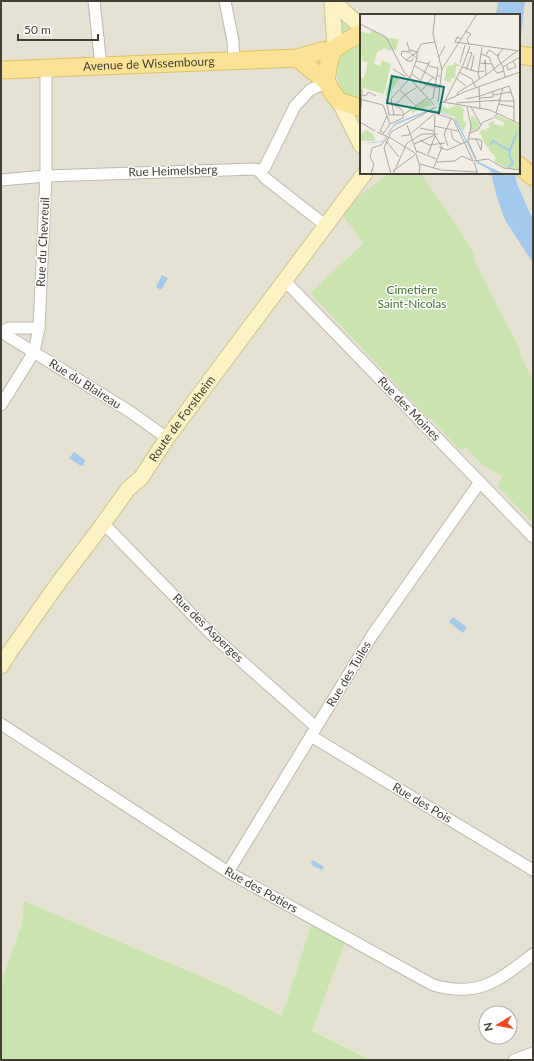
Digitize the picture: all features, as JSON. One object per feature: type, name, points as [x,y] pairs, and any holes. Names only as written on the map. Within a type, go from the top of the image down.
[{"type":"main road","points":[[327,81],[328,67],[334,49],[360,33]]},
{"type":"main road","name":"Avenue de Wissembourg","points":[[1,70],[297,58],[334,49]]},
{"type":"main road","points":[[297,58],[327,81],[332,92],[339,101],[360,108]]},
{"type":"street","points":[[94,1],[101,66]]},
{"type":"street","points":[[226,1],[233,41],[234,60]]},
{"type":"street","points":[[333,1],[360,26]]},
{"type":"street","points":[[333,1],[334,49]]},
{"type":"street","name":"Rue du Chevreuil","points":[[1,405],[34,352],[39,328],[46,176],[46,68]]},
{"type":"street","points":[[325,225],[265,178],[259,171],[265,168],[295,106],[310,90],[327,81]]},
{"type":"street","points":[[339,101],[360,143]]},
{"type":"street","name":"Rue Heimelsberg","points":[[1,180],[46,176],[248,168],[255,168],[259,171]]},
{"type":"street","name":"Route de Forstheim","points":[[1,666],[59,582],[104,524],[128,489],[141,478],[167,438],[364,174]]},
{"type":"street","name":"Rue des Moines","points":[[285,281],[533,536]]},
{"type":"street","name":"Rue du Blaireau","points":[[1,332],[9,328],[39,328]]},
{"type":"street","name":"Rue du Blaireau","points":[[1,332],[129,411],[167,438]]},
{"type":"street","name":"Rue des Tuiles","points":[[228,872],[373,634],[480,482]]},
{"type":"street","name":"Rue des Asperges","points":[[104,524],[212,634],[314,732]]},
{"type":"street","name":"Rue des Potiers","points":[[1,724],[228,872],[433,985],[442,988],[460,990],[486,986],[501,978],[533,954]]},
{"type":"street","name":"Rue des Pois","points":[[314,732],[533,870]]},
{"type":"street","points":[[514,1060],[533,1053]]},
{"type":"shaded area","points":[[1,1],[533,1],[533,1060],[370,1060],[312,1031],[345,943],[311,925],[282,1016],[221,985],[24,901],[22,924],[1,982]]},
{"type":"green space","points":[[345,20],[355,31],[341,39],[341,23]]},
{"type":"green space","points":[[360,42],[360,101],[347,95],[343,91],[338,79],[338,65],[340,59],[343,53]]},
{"type":"green space","name":"Cimetière Saint-Nicolas","points":[[389,174],[421,174],[457,226],[475,256],[473,258],[520,350],[519,352],[533,381],[533,523],[498,487],[502,476],[481,464],[466,447],[460,450],[310,293],[364,243],[342,214],[350,203]]},
{"type":"green space","points":[[24,901],[221,985],[282,1016],[311,925],[345,943],[312,1031],[370,1060],[1,1060],[1,982],[22,924]]},
{"type":"water","points":[[498,1],[525,1],[520,46],[520,14],[496,14]]},
{"type":"water","points":[[491,174],[515,174],[517,184],[533,220],[533,263],[505,220]]},
{"type":"water","points":[[162,275],[168,278],[161,290],[156,287]]},
{"type":"water","points":[[74,452],[85,460],[84,465],[81,466],[69,458]]},
{"type":"water","points":[[453,617],[467,627],[463,633],[449,622]]},
{"type":"water","points":[[313,860],[324,867],[322,870],[313,866],[311,863]]}]
